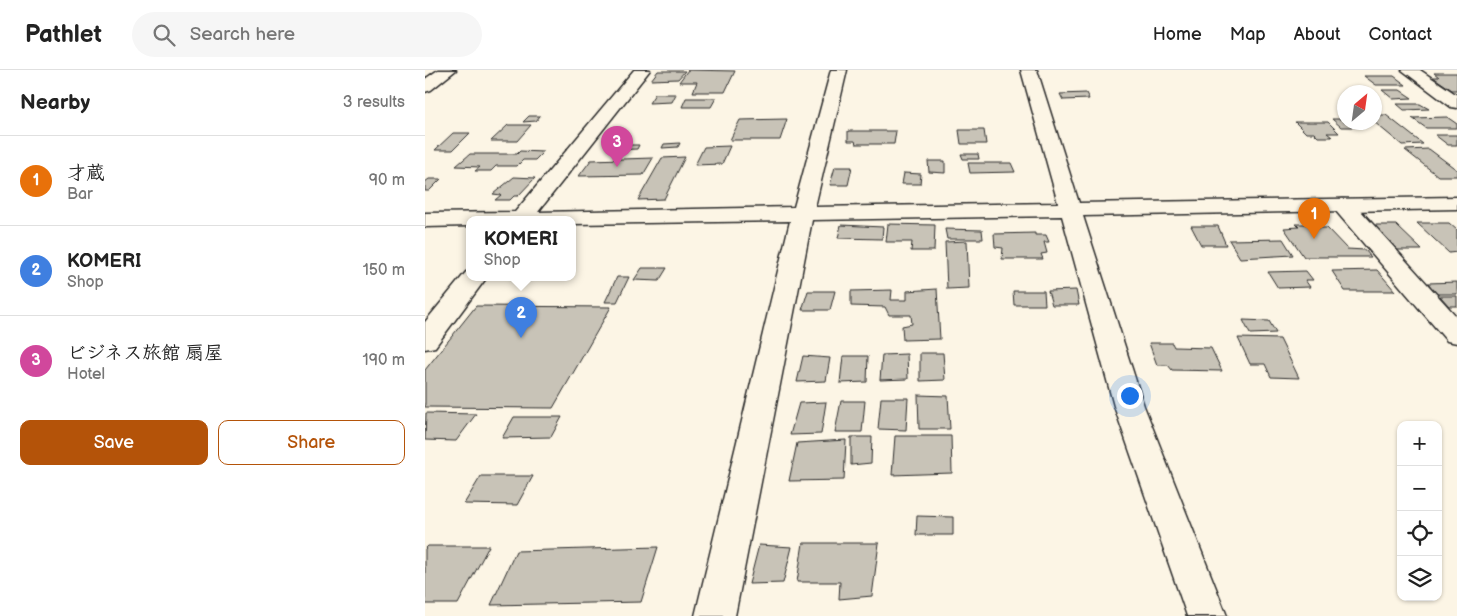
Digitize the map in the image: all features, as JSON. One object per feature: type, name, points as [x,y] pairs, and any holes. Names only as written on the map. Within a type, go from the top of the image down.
[{"type":"street","points":[[425,87],[447,70]]},
{"type":"street","points":[[523,216],[642,70]]},
{"type":"street","points":[[715,616],[803,213],[839,70]]},
{"type":"street","points":[[1029,70],[1072,209],[1129,406],[1207,616]]},
{"type":"street","points":[[1410,70],[1457,102]]},
{"type":"street","points":[[576,218],[1457,203]]},
{"type":"street","points":[[1343,205],[1457,334]]},
{"type":"street","points":[[425,220],[466,220]]},
{"type":"street","points":[[425,340],[472,281]]},
{"type":"building","points":[[688,70],[735,71],[725,92],[693,92],[697,82],[679,82]]},
{"type":"building","points":[[658,71],[685,71],[678,79],[651,80]]},
{"type":"building","points":[[1434,73],[1457,73],[1457,90],[1452,90],[1433,77],[1439,77]]},
{"type":"building","points":[[1364,76],[1394,76],[1406,85],[1382,85],[1376,85]]},
{"type":"building","points":[[1382,90],[1400,90],[1412,98],[1393,99]]},
{"type":"building","points":[[1086,93],[1089,99],[1063,100],[1060,94]]},
{"type":"building","points":[[655,94],[676,94],[672,102],[649,103]]},
{"type":"building","points":[[686,98],[716,98],[711,107],[682,107]]},
{"type":"building","points":[[1397,104],[1420,104],[1429,109],[1404,110]]},
{"type":"building","points":[[1382,115],[1386,115],[1423,144],[1402,145],[1382,129]]},
{"type":"building","points":[[529,116],[540,116],[536,121],[523,122]]},
{"type":"building","points":[[1447,117],[1457,124],[1457,128],[1426,128],[1412,118]]},
{"type":"building","points":[[787,119],[780,140],[730,140],[740,120]]},
{"type":"building","points":[[1295,122],[1328,122],[1339,133],[1327,133],[1332,137],[1318,137],[1314,133],[1306,133]]},
{"type":"building","points":[[508,125],[531,125],[517,141],[491,141]]},
{"type":"building","points":[[959,130],[984,130],[986,144],[961,144]]},
{"type":"building","points":[[848,131],[896,131],[894,144],[856,144],[855,141],[848,141]]},
{"type":"building","points":[[453,133],[470,133],[453,150],[435,150]]},
{"type":"building","points":[[1435,135],[1457,135],[1457,145],[1448,145]]},
{"type":"building","points":[[680,143],[678,147],[662,148],[664,144]]},
{"type":"building","points":[[613,145],[639,145],[637,149],[610,150]]},
{"type":"building","points":[[730,146],[722,164],[695,165],[704,147]]},
{"type":"building","points":[[1429,149],[1457,170],[1457,176],[1438,176],[1405,150]]},
{"type":"building","points":[[520,151],[543,152],[535,160],[523,160],[517,166],[496,166],[491,171],[475,171],[480,167],[456,166],[470,154],[517,154]]},
{"type":"building","points":[[961,154],[978,154],[979,159],[963,159]]},
{"type":"building","points":[[685,157],[664,199],[638,200],[662,158]]},
{"type":"building","points":[[653,158],[643,175],[579,176],[591,160]]},
{"type":"building","points":[[928,161],[945,161],[945,173],[929,172]]},
{"type":"building","points":[[968,163],[1011,163],[1015,172],[970,173]]},
{"type":"building","points":[[835,167],[852,167],[848,185],[830,185]]},
{"type":"building","points":[[904,173],[921,174],[920,184],[902,184]]},
{"type":"building","points":[[514,177],[535,178],[518,196],[514,196],[510,200],[495,200],[501,195],[493,194]]},
{"type":"building","points":[[429,179],[441,179],[429,191],[425,191],[425,182]]},
{"type":"building","points":[[1417,223],[1449,223],[1457,230],[1457,252],[1449,253]]},
{"type":"building","points":[[888,224],[935,225],[934,251],[911,251],[912,242],[886,242]]},
{"type":"building","points":[[1296,224],[1309,224],[1312,228],[1327,228],[1347,249],[1365,250],[1371,257],[1304,257],[1284,228],[1299,227]]},
{"type":"building","points":[[841,225],[883,227],[882,239],[838,238]]},
{"type":"building","points":[[1372,225],[1396,225],[1422,250],[1396,250]]},
{"type":"building","points":[[1191,226],[1218,226],[1226,245],[1201,245]]},
{"type":"building","points":[[945,229],[982,230],[983,239],[947,239]]},
{"type":"building","points":[[1035,233],[1035,235],[1046,235],[1049,242],[1044,242],[1047,253],[1041,254],[1043,259],[1002,259],[1003,248],[995,247],[994,234]]},
{"type":"building","points":[[1283,239],[1293,255],[1240,258],[1229,240]]},
{"type":"building","points":[[967,241],[969,288],[947,289],[945,242]]},
{"type":"building","points":[[642,268],[667,268],[659,281],[634,280]]},
{"type":"building","points":[[1377,270],[1395,291],[1345,291],[1332,271]]},
{"type":"building","points":[[1306,271],[1313,280],[1305,280],[1310,287],[1278,288],[1268,272]]},
{"type":"building","points":[[617,277],[629,277],[617,302],[605,302]]},
{"type":"building","points":[[1457,282],[1457,294],[1436,294],[1428,283]]},
{"type":"building","points":[[937,289],[940,339],[903,340],[902,326],[912,324],[911,315],[889,315],[885,307],[851,306],[851,291],[892,290],[891,300],[907,300],[907,291]]},
{"type":"building","points":[[1076,290],[1079,305],[1052,305],[1048,291]]},
{"type":"building","points":[[808,291],[835,291],[830,310],[802,310]]},
{"type":"building","points":[[1013,291],[1044,291],[1045,305],[1014,305]]},
{"type":"building","points":[[1440,296],[1457,296],[1457,306],[1449,306]]},
{"type":"building","points":[[476,306],[611,307],[553,408],[425,407],[425,370]]},
{"type":"building","points":[[1243,320],[1269,321],[1276,333],[1250,334]]},
{"type":"building","points":[[1238,338],[1280,339],[1299,378],[1271,377],[1265,364],[1250,364]]},
{"type":"building","points":[[1149,343],[1172,343],[1174,347],[1211,348],[1222,371],[1172,370],[1168,365],[1157,365]]},
{"type":"building","points":[[920,353],[943,353],[945,380],[920,381]]},
{"type":"building","points":[[907,354],[908,379],[880,380],[882,355]]},
{"type":"building","points":[[803,356],[830,358],[826,381],[797,382]]},
{"type":"building","points":[[843,356],[868,356],[867,382],[840,383]]},
{"type":"building","points":[[918,395],[948,396],[950,429],[919,429]]},
{"type":"building","points":[[881,398],[908,398],[906,430],[878,429]]},
{"type":"building","points":[[841,401],[865,401],[862,432],[835,432]]},
{"type":"building","points":[[826,402],[821,434],[790,435],[799,403]]},
{"type":"building","points":[[426,413],[476,414],[456,441],[425,440]]},
{"type":"building","points":[[514,417],[562,417],[551,437],[502,438]]},
{"type":"building","points":[[895,436],[951,436],[952,473],[892,475]]},
{"type":"building","points":[[851,437],[872,437],[871,463],[851,465]]},
{"type":"building","points":[[846,440],[844,480],[789,481],[797,443]]},
{"type":"building","points":[[481,476],[533,476],[517,505],[464,504]]},
{"type":"building","points":[[917,516],[953,517],[953,535],[916,535]]},
{"type":"building","points":[[803,543],[879,543],[872,596],[839,599],[840,582],[797,582]]},
{"type":"building","points":[[759,545],[792,547],[783,583],[749,584]]},
{"type":"building","points":[[428,546],[489,546],[458,604],[425,604],[425,549]]},
{"type":"building","points":[[658,547],[641,602],[491,605],[516,551]]},
{"type":"place","name":"ビジネス旅館 扇屋","points":[[617,167]]},
{"type":"place","name":"才蔵","points":[[1314,239]]},
{"type":"place","name":"KOMERI","points":[[521,338]]}]
